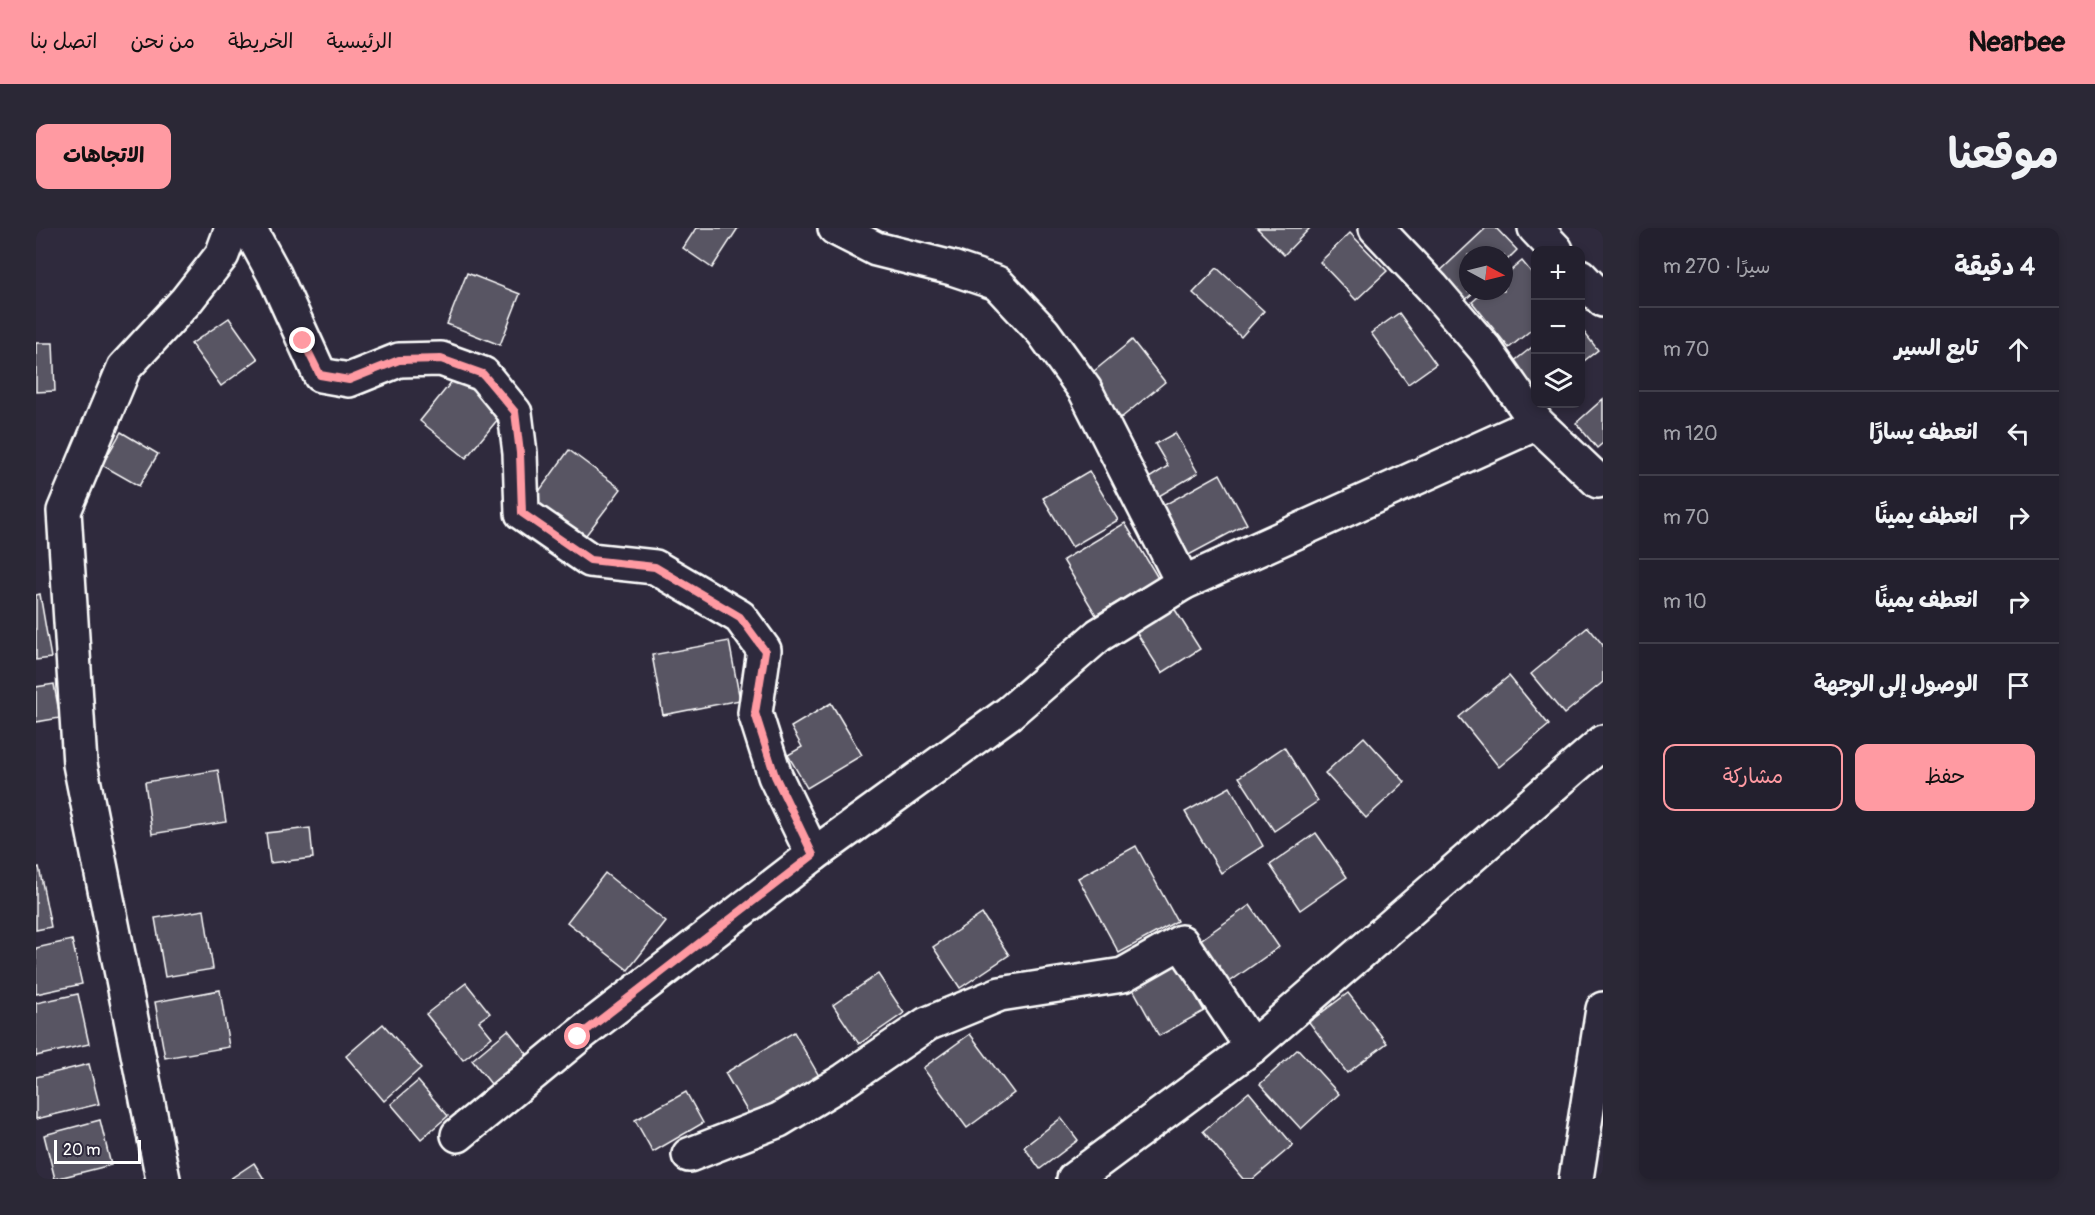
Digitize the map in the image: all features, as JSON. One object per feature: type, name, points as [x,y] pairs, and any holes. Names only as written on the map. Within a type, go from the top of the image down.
[{"type":"street","points":[[163,1179],[80,764],[64,511],[124,368],[186,302],[215,265],[222,255],[232,228]]},
{"type":"street","points":[[249,228],[274,274],[320,375],[349,380],[399,360],[441,359],[483,374],[515,412],[520,453],[522,513],[590,560],[655,567],[740,617],[765,651],[755,713],[775,776],[813,855]]},
{"type":"street","points":[[835,228],[876,249],[952,268],[997,283],[1043,332],[1085,390],[1183,583]]},
{"type":"street","points":[[1376,228],[1432,287],[1485,349],[1537,423],[1601,484]]},
{"type":"street","points":[[1535,228],[1553,246]]},
{"type":"street","points":[[1585,280],[1603,300]]},
{"type":"street","points":[[458,1135],[578,1037],[813,855],[1009,713],[1099,635],[1183,583],[1537,423]]},
{"type":"street","points":[[1074,1179],[1252,1047],[1603,742]]},
{"type":"street","points":[[689,1155],[779,1120],[845,1080],[927,1024],[1000,994],[1123,975],[1181,942],[1252,1047]]},
{"type":"street","points":[[1576,1179],[1603,1008]]},
{"type":"building","points":[[696,228],[738,228],[712,268],[683,248]]},
{"type":"building","points":[[1257,228],[1310,228],[1284,255]]},
{"type":"building","points":[[1486,228],[1496,228],[1517,250],[1513,254],[1513,246],[1467,246]]},
{"type":"building","points":[[1350,233],[1387,271],[1356,300],[1320,262]]},
{"type":"building","points":[[1459,253],[1459,298],[1437,274]]},
{"type":"building","points":[[1522,261],[1531,272],[1531,330],[1509,348],[1472,302],[1474,300],[1513,300],[1513,268]]},
{"type":"building","points":[[1217,268],[1264,311],[1241,337],[1193,293]]},
{"type":"building","points":[[467,273],[520,294],[500,345],[447,324]]},
{"type":"building","points":[[1399,313],[1436,364],[1408,384],[1371,333]]},
{"type":"building","points":[[229,318],[258,359],[221,386],[191,344]]},
{"type":"building","points":[[1585,333],[1598,350],[1585,360]]},
{"type":"building","points":[[1132,340],[1165,382],[1121,418],[1088,376]]},
{"type":"building","points":[[36,343],[53,343],[55,391],[36,392]]},
{"type":"building","points":[[1531,348],[1531,383],[1513,362]]},
{"type":"building","points":[[457,375],[503,413],[466,458],[420,421]]},
{"type":"building","points":[[1603,399],[1603,443],[1597,448],[1576,423]]},
{"type":"building","points":[[121,432],[158,454],[139,486],[102,465]]},
{"type":"building","points":[[1175,433],[1198,473],[1159,496],[1149,478],[1168,466],[1155,444]]},
{"type":"building","points":[[569,450],[621,489],[583,539],[532,501]]},
{"type":"building","points":[[1089,471],[1118,520],[1072,547],[1043,498]]},
{"type":"building","points":[[1220,474],[1247,524],[1185,557],[1159,508]]},
{"type":"building","points":[[1125,523],[1158,578],[1096,615],[1063,560]]},
{"type":"building","points":[[40,594],[51,658],[36,660],[36,595]]},
{"type":"building","points":[[1174,608],[1200,649],[1162,673],[1136,632]]},
{"type":"building","points":[[1588,627],[1603,645],[1603,682],[1564,714],[1531,674]]},
{"type":"building","points":[[729,641],[740,700],[663,715],[652,655]]},
{"type":"building","points":[[1509,676],[1549,725],[1499,767],[1459,717]]},
{"type":"building","points":[[54,684],[60,718],[36,722],[36,687]]},
{"type":"building","points":[[831,703],[862,755],[807,788],[788,755],[802,747],[791,727]]},
{"type":"building","points":[[1364,737],[1405,782],[1366,818],[1325,773]]},
{"type":"building","points":[[1284,747],[1318,801],[1274,831],[1239,777]]},
{"type":"building","points":[[218,770],[226,822],[152,834],[145,782]]},
{"type":"building","points":[[1230,787],[1263,846],[1221,873],[1185,812]]},
{"type":"building","points":[[310,828],[313,858],[270,863],[266,833]]},
{"type":"building","points":[[1316,833],[1347,877],[1300,910],[1270,865]]},
{"type":"building","points":[[1136,846],[1177,921],[1119,953],[1078,878]]},
{"type":"building","points":[[39,867],[51,927],[36,930],[36,868]]},
{"type":"building","points":[[605,873],[666,922],[628,970],[567,922]]},
{"type":"building","points":[[1250,905],[1279,947],[1228,983],[1199,941]]},
{"type":"building","points":[[204,910],[213,969],[165,977],[155,918]]},
{"type":"building","points":[[982,914],[1009,955],[960,988],[933,947]]},
{"type":"building","points":[[72,940],[82,984],[36,994],[36,948]]},
{"type":"building","points":[[1178,964],[1204,1011],[1159,1036],[1133,989]]},
{"type":"building","points":[[878,974],[904,1013],[859,1044],[833,1005]]},
{"type":"building","points":[[466,983],[490,1013],[479,1021],[492,1037],[463,1060],[426,1014]]},
{"type":"building","points":[[220,990],[229,1047],[165,1058],[155,1002]]},
{"type":"building","points":[[1348,993],[1387,1043],[1347,1073],[1309,1022]]},
{"type":"building","points":[[78,994],[89,1044],[36,1056],[36,1003]]},
{"type":"building","points":[[383,1024],[421,1068],[384,1101],[346,1056]]},
{"type":"building","points":[[508,1030],[527,1054],[491,1084],[472,1060]]},
{"type":"building","points":[[794,1032],[819,1076],[750,1116],[725,1073]]},
{"type":"building","points":[[970,1034],[1014,1093],[967,1128],[923,1068]]},
{"type":"building","points":[[1298,1049],[1339,1094],[1301,1129],[1260,1084]]},
{"type":"building","points":[[89,1064],[99,1104],[36,1119],[36,1077]]},
{"type":"building","points":[[418,1081],[448,1116],[421,1139],[391,1104]]},
{"type":"building","points":[[686,1092],[703,1123],[653,1152],[635,1120]]},
{"type":"building","points":[[1249,1092],[1293,1145],[1253,1179],[1243,1179],[1203,1131]]},
{"type":"building","points":[[1061,1118],[1078,1140],[1040,1169],[1024,1147]]},
{"type":"building","points":[[100,1120],[111,1165],[55,1179],[44,1135]]},
{"type":"building","points":[[254,1163],[264,1179],[230,1179]]},
{"type":"route","points":[[303,341],[320,375],[349,380],[399,360],[441,359],[483,374],[515,412],[520,453],[522,513],[590,560],[655,567],[740,617],[765,651],[755,713],[775,776],[813,855],[578,1037]]}]
